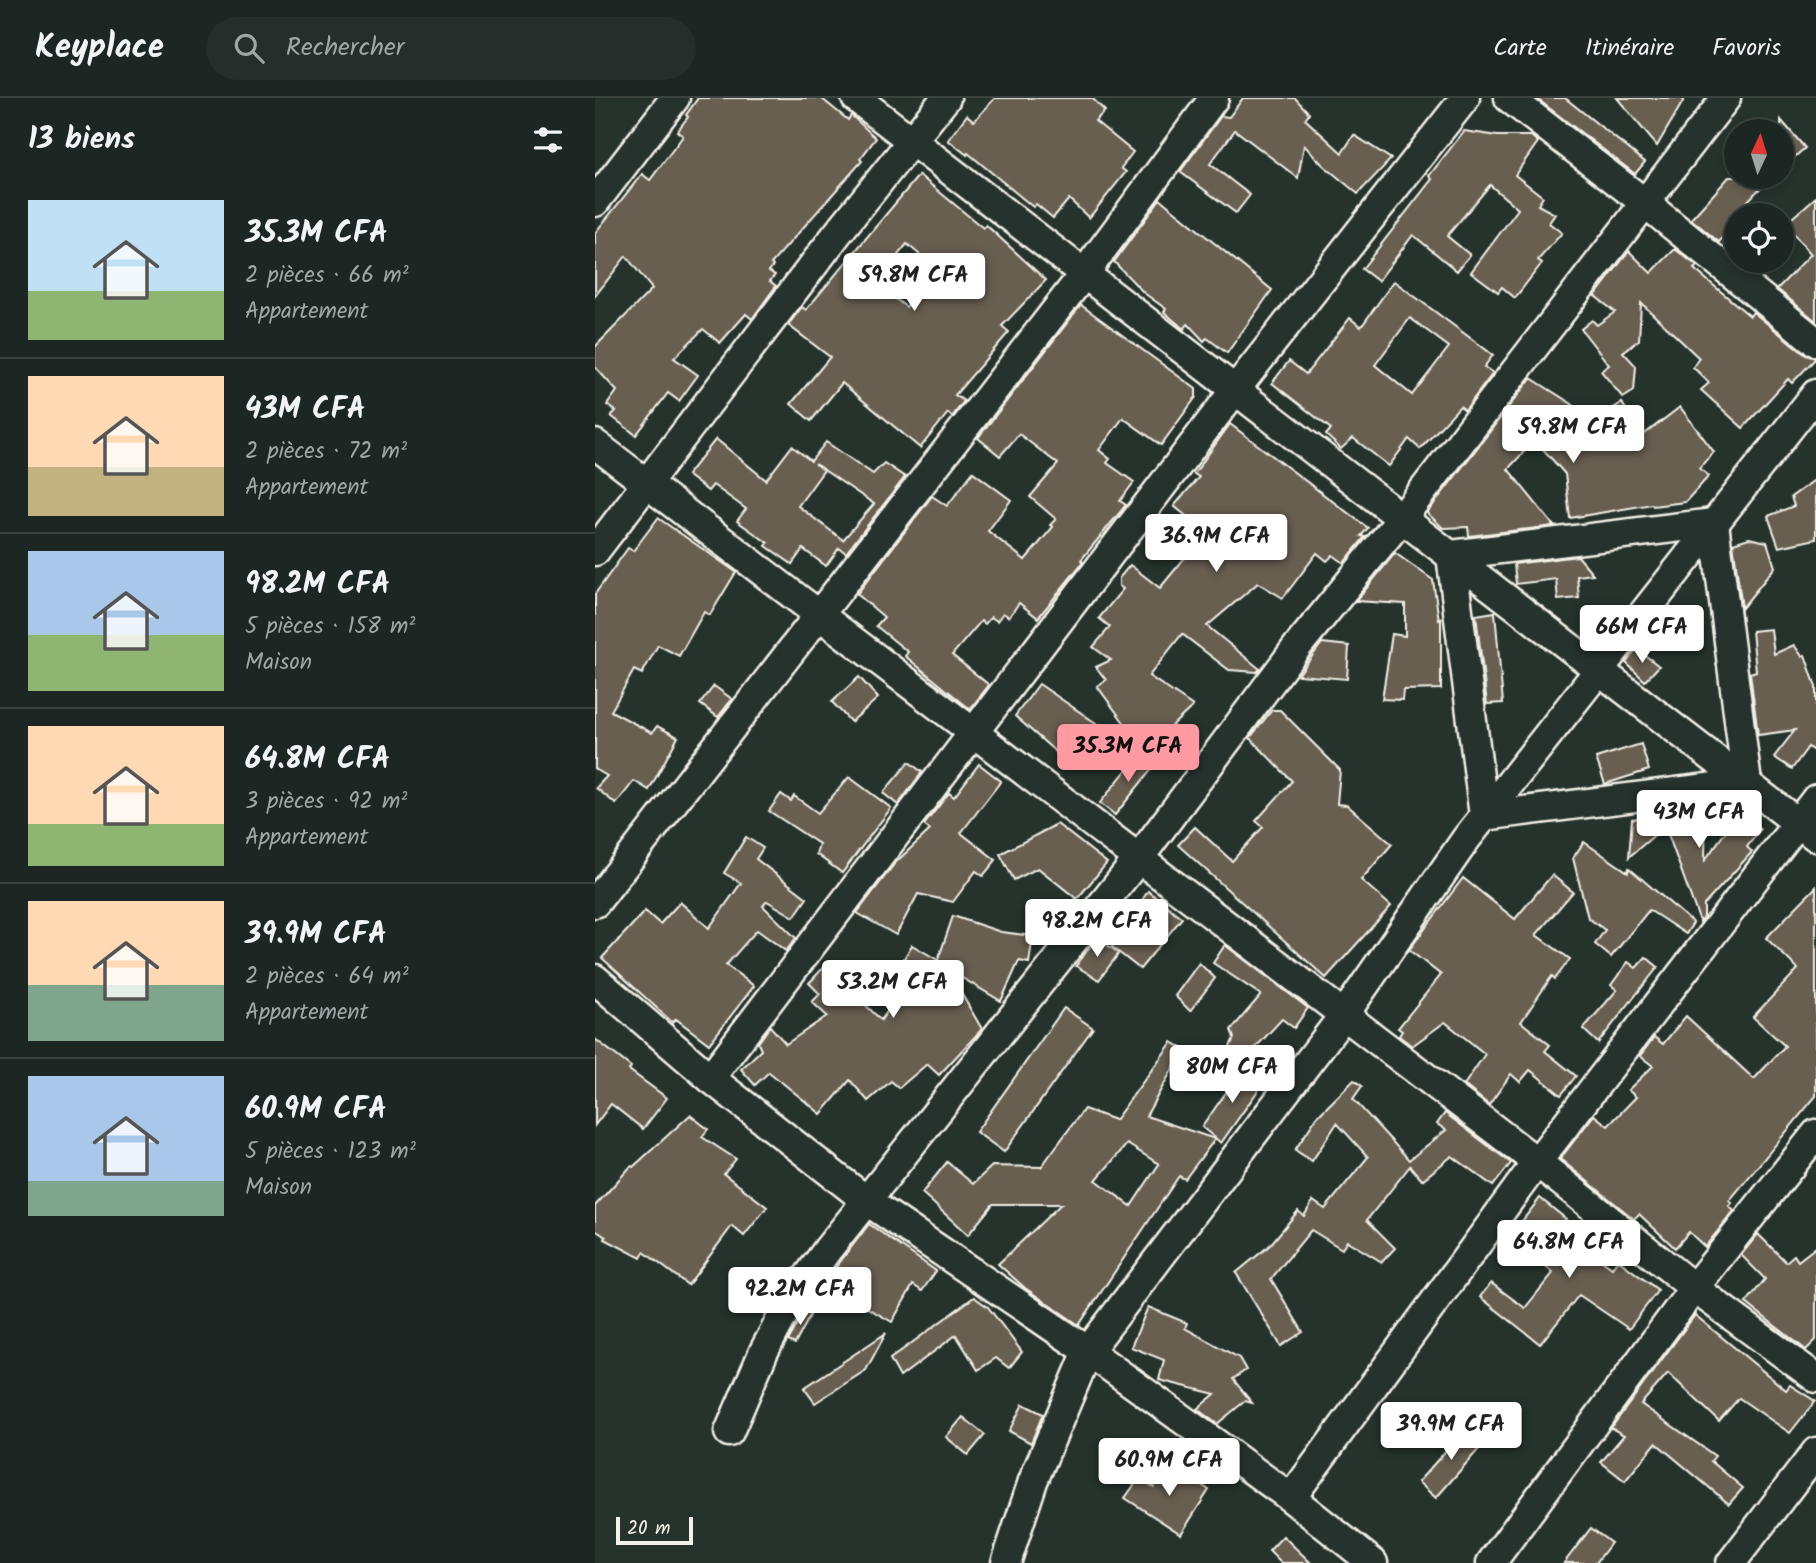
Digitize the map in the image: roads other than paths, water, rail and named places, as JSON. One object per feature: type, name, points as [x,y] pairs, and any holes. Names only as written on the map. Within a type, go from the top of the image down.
[{"type":"street","points":[[595,202],[675,98]]},
{"type":"street","points":[[856,98],[1807,830]]},
{"type":"street","points":[[595,551],[837,234],[946,98]]},
{"type":"street","points":[[595,903],[1084,274],[1215,98]]},
{"type":"street","points":[[710,1078],[1235,390],[1465,98]]},
{"type":"street","points":[[1509,98],[1646,203],[1816,342]]},
{"type":"street","points":[[729,1432],[764,1350],[793,1297],[1139,858],[1297,647],[1402,518],[1726,98]]},
{"type":"street","points":[[1006,1563],[1033,1481],[1089,1351],[1344,1015],[1466,839],[1816,394]]},
{"type":"street","points":[[595,444],[1537,1162],[1694,1288],[1816,1378]]},
{"type":"street","points":[[1451,555],[1714,523]]},
{"type":"street","points":[[1714,523],[1747,783]]},
{"type":"street","points":[[1451,555],[1484,816]]},
{"type":"street","points":[[1484,816],[1747,783]]},
{"type":"street","points":[[1291,1498],[1537,1162],[1807,830],[1816,799]]},
{"type":"street","points":[[595,979],[710,1078],[867,1201],[1089,1351],[1291,1498],[1373,1563]]},
{"type":"street","points":[[1490,1563],[1694,1288],[1816,1134]]},
{"type":"street","points":[[1731,1563],[1816,1452]]}]
